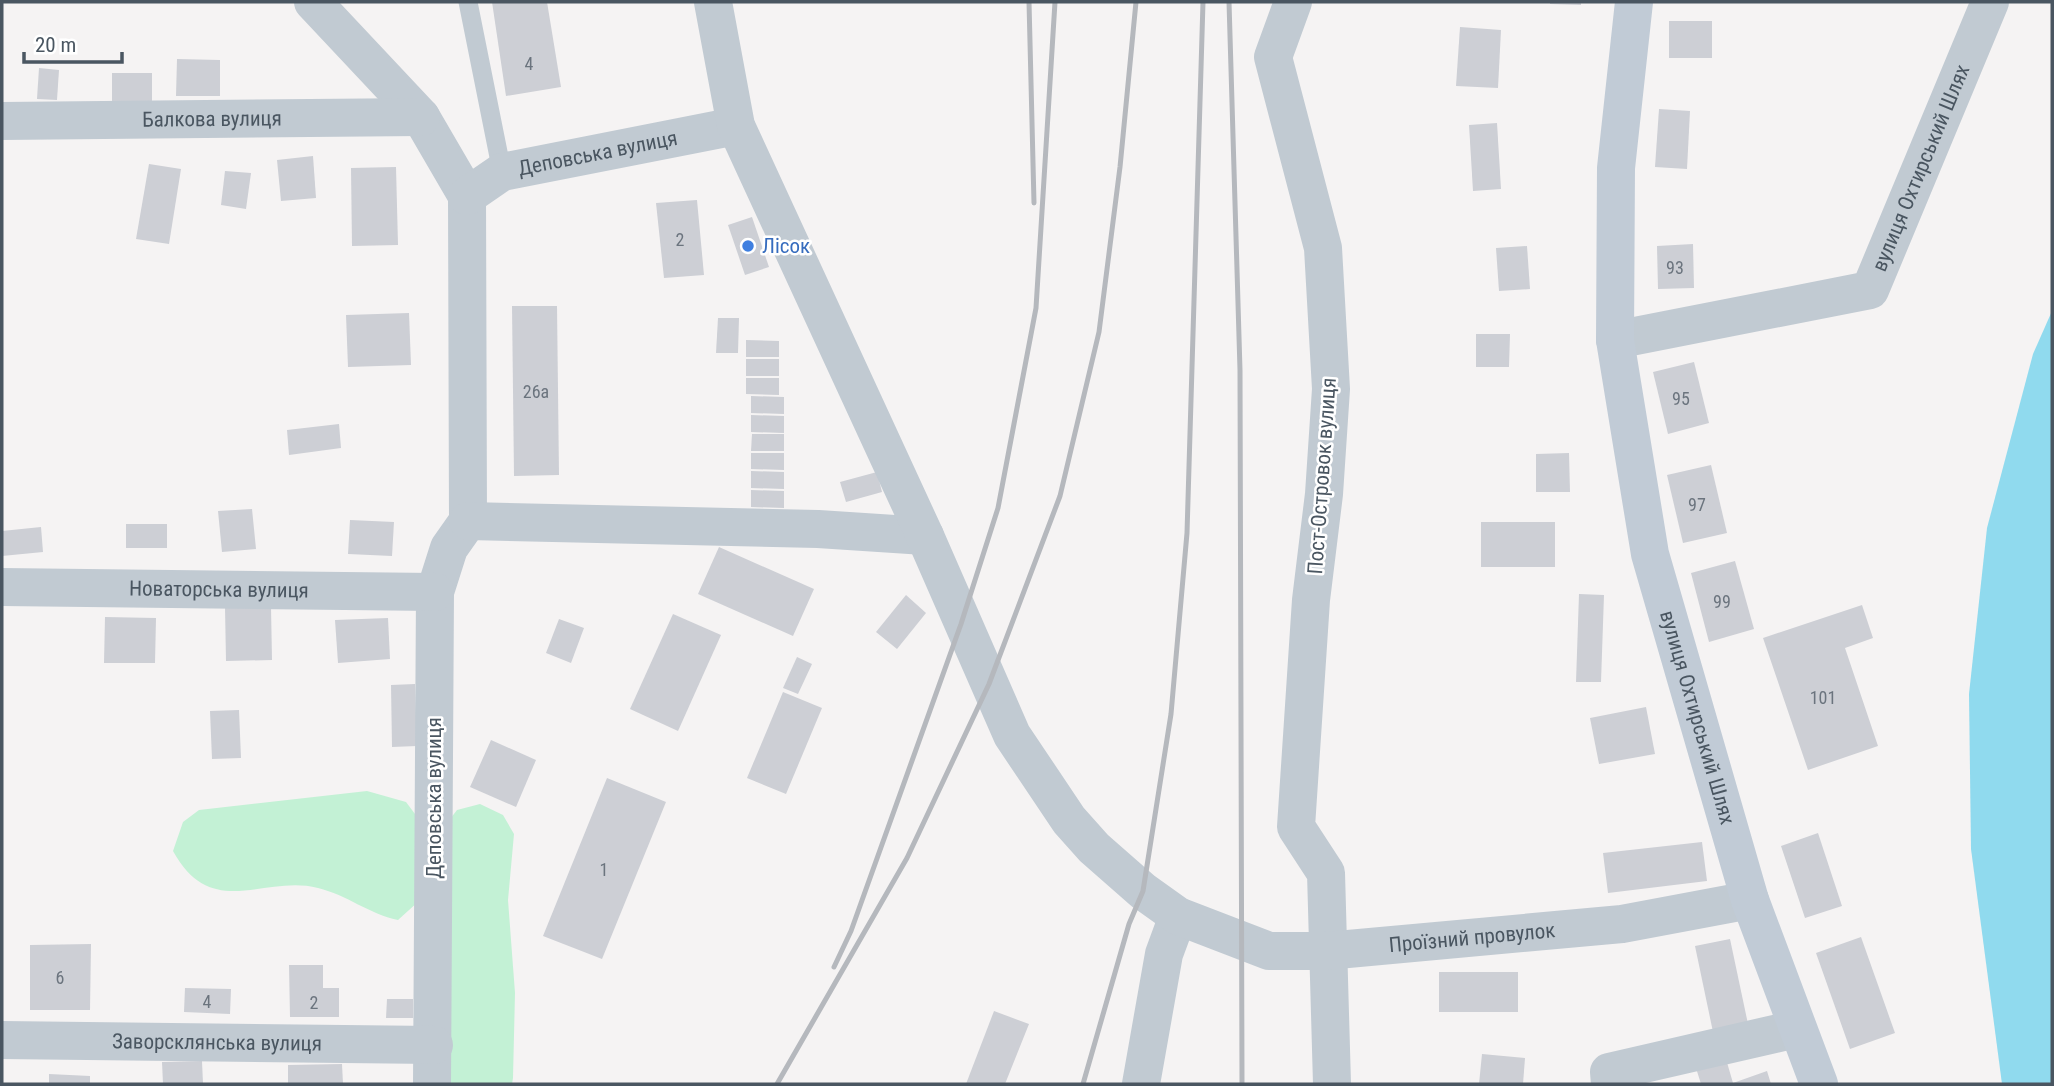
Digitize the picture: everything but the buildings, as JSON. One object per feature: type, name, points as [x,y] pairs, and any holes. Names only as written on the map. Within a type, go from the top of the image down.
[{"type":"main road","name":"вулиця Охтирський Шлях","points":[[1634,2],[1616,168],[1615,340],[1650,554],[1750,900],[1796,1029],[1819,1084]]},
{"type":"street","points":[[313,2],[421,117],[467,197],[468,521],[818,529],[925,536]]},
{"type":"street","name":"Проїзний провулок","points":[[713,2],[736,126],[925,536],[1012,735],[1050,794],[1094,848],[1143,891],[1178,916],[1269,951],[1326,951],[1622,924],[1750,900]]},
{"type":"street","name":"Пост-Островок вулиця","points":[[1293,2],[1273,57],[1323,248],[1331,389],[1324,494],[1311,600],[1296,827],[1326,873],[1326,951]]},
{"type":"street","name":"вулиця Охтирський Шлях","points":[[1615,340],[1870,290],[1990,2]]},
{"type":"street","name":"Балкова вулиця","points":[[2,121],[421,117]]},
{"type":"street","name":"Деповська вулиця","points":[[467,197],[502,172],[736,126]]},
{"type":"street","name":"Деповська вулиця","points":[[432,1084],[435,592],[449,548],[468,521]]},
{"type":"street","name":"Новаторська вулиця","points":[[2,587],[435,592]]},
{"type":"street","points":[[1141,1084],[1164,954],[1178,916]]},
{"type":"street","points":[[1326,951],[1332,1084]]},
{"type":"street","points":[[1610,1084],[1609,1072],[1796,1029]]},
{"type":"street","name":"Заворсклянська вулиця","points":[[2,1040],[434,1045]]},
{"type":"lane","points":[[468,2],[502,172]]},
{"type":"green space","points":[[367,791],[406,802],[418,818],[419,901],[398,920],[318,888],[298,885],[240,891],[205,885],[188,872],[173,851],[183,822],[199,810]]},
{"type":"green space","points":[[480,804],[503,815],[514,834],[508,900],[515,993],[513,1078],[512,1084],[439,1084],[444,827],[457,810]]},
{"type":"water","points":[[2052,311],[2052,1084],[2002,1084],[1971,849],[1969,694],[1987,528],[2033,354]]},
{"type":"railway","points":[[1029,2],[1034,203]]},
{"type":"railway","points":[[834,967],[851,931],[961,624],[998,508],[1036,308],[1055,2]]},
{"type":"railway","points":[[777,1084],[907,858],[989,684],[1060,496],[1099,332],[1120,167],[1136,2]]},
{"type":"railway","points":[[1083,1084],[1129,924],[1143,891],[1171,714],[1187,533],[1203,2]]},
{"type":"railway","points":[[1229,2],[1240,370],[1242,1084]]},
{"type":"place","name":"Лісок","points":[[748,246]]}]
